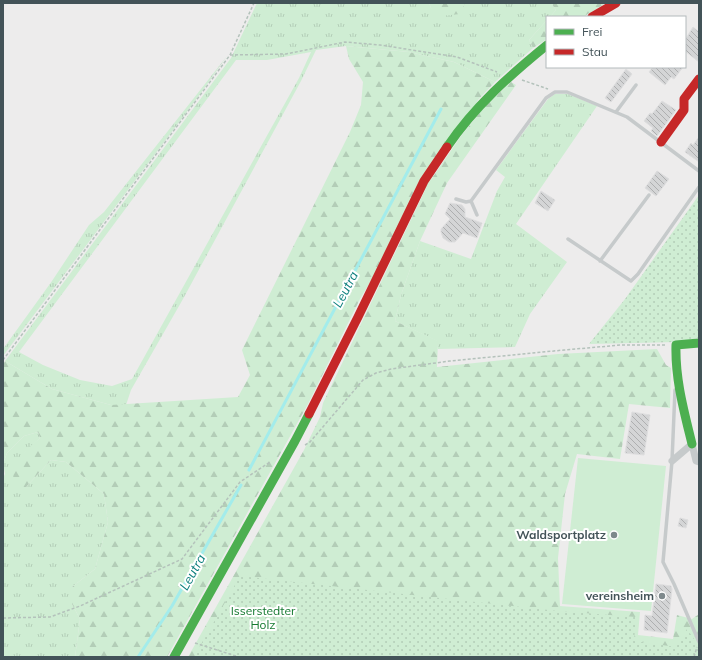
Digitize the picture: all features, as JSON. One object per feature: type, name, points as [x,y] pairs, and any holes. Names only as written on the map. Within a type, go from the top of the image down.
[{"type":"main road","points":[[594,16],[616,3]]},
{"type":"main road","points":[[174,657],[295,441],[358,317],[424,181],[457,132],[482,102],[509,76],[546,46]]},
{"type":"main road","points":[[661,142],[684,110],[684,99],[699,79]]},
{"type":"main road","points":[[692,444],[676,371],[676,350],[699,343]]},
{"type":"street","points":[[672,461],[692,444],[696,461],[699,462]]},
{"type":"lane","points":[[616,112],[636,85]]},
{"type":"lane","points":[[456,199],[466,202],[471,201],[546,98],[555,92],[567,92],[627,117],[699,171]]},
{"type":"lane","points":[[568,239],[631,282],[699,187]]},
{"type":"lane","points":[[600,261],[649,195]]},
{"type":"lane","points":[[471,201],[477,216]]},
{"type":"lane","points":[[676,371],[672,461],[663,562],[674,584],[698,642]]},
{"type":"path","points":[[3,360],[230,55],[254,3]]},
{"type":"path","points":[[230,55],[286,54],[344,42],[380,45],[457,56],[555,92]]},
{"type":"path","points":[[295,441],[305,445],[310,442],[362,380],[376,373],[391,369],[450,361],[621,345],[676,350]]},
{"type":"path","points":[[3,618],[50,617],[80,606],[182,559],[240,482],[272,460]]},
{"type":"path","points":[[183,640],[239,657]]},
{"type":"path","points":[[694,657],[698,642]]},
{"type":"green space","points":[[257,3],[429,3],[431,8],[459,14],[465,3],[551,3],[556,10],[551,16],[546,16],[546,21],[529,40],[533,48],[495,82],[454,62],[409,52],[346,46],[316,50],[301,81],[183,299],[131,390],[126,405],[111,405],[52,389],[5,361],[231,58]],"holes":[[[311,52],[299,78],[132,379],[112,386],[80,380],[43,365],[19,352],[236,60],[267,60]]]},
{"type":"green space","points":[[429,3],[465,3],[460,14],[441,16],[431,8]]},
{"type":"green space","points":[[551,3],[606,3],[585,16],[551,16],[556,10]]},
{"type":"green space","points":[[546,21],[546,40],[533,48],[529,40]]},
{"type":"green space","points":[[346,46],[409,52],[454,62],[495,82],[478,100],[360,299],[308,404],[167,657],[75,657],[80,619],[72,604],[72,587],[95,569],[108,522],[104,494],[66,462],[51,460],[26,487],[20,489],[14,481],[14,468],[21,456],[40,438],[38,432],[24,436],[7,453],[3,464],[3,365],[5,361],[52,389],[111,405],[238,397],[250,375],[242,350],[350,132],[361,105],[363,82],[349,59]]},
{"type":"green space","points":[[227,56],[201,93],[3,356],[3,349],[52,281],[89,225],[104,212]]},
{"type":"green space","points":[[511,82],[516,85],[447,183],[420,241],[401,295],[395,321],[438,341],[437,367],[558,354],[657,349],[666,365],[671,368],[670,408],[629,404],[620,459],[577,454],[565,494],[558,558],[560,606],[640,612],[638,635],[673,639],[677,615],[692,619],[699,614],[699,657],[188,657],[304,450],[320,417],[323,403],[428,184],[461,136],[486,105]]},
{"type":"green space","points":[[555,94],[568,94],[597,106],[516,224],[567,262],[530,314],[515,347],[438,349],[437,341],[395,321],[401,295],[420,241],[471,259],[497,191],[505,177],[496,170],[548,99]]},
{"type":"green space","points":[[699,195],[699,338],[678,342],[589,344],[625,299]]},
{"type":"green space","points":[[38,432],[40,438],[24,453],[26,487],[51,460],[66,462],[104,494],[108,522],[95,569],[72,587],[72,604],[80,619],[75,657],[3,657],[3,478],[5,474],[3,464],[7,453],[24,436]]},
{"type":"green space","name":"Waldsportplatz","points":[[578,458],[666,466],[651,611],[562,604]]},
{"type":"green space","name":"Isserstedter Holz","points":[[240,576],[558,611],[636,617],[634,641],[676,647],[687,629],[699,646],[699,657],[194,657]]},
{"type":"building","points":[[693,27],[699,32],[699,62],[686,52],[686,38]]},
{"type":"building","points":[[652,68],[682,68],[674,79],[671,77],[665,85],[649,72]]},
{"type":"building","points":[[626,69],[632,74],[611,102],[605,98]]},
{"type":"building","points":[[662,101],[676,110],[657,136],[651,131],[653,128],[644,121],[650,113],[652,114]]},
{"type":"building","points":[[699,137],[699,162],[685,152],[691,143],[693,145]]},
{"type":"building","points":[[657,171],[669,179],[656,196],[645,188]]},
{"type":"building","points":[[541,191],[555,200],[548,211],[535,203]]},
{"type":"building","points":[[450,203],[462,205],[465,209],[465,217],[482,223],[477,238],[463,233],[455,242],[449,242],[443,238],[441,229],[450,219],[445,214]]},
{"type":"building","points":[[632,412],[650,415],[644,455],[625,453]]},
{"type":"building","points":[[680,518],[688,520],[686,528],[678,526]]},
{"type":"building","points":[[656,584],[671,586],[672,589],[667,633],[644,630],[645,615],[652,616]]},
{"type":"waterway","name":"Leutra","points":[[249,470],[441,109]]},
{"type":"waterway","name":"Leutra","points":[[138,657],[172,606],[241,485]]},
{"type":"traffic: fast","points":[[447,147],[469,118],[493,92],[546,46]]},
{"type":"traffic: fast","points":[[692,444],[679,383],[676,345],[699,343]]},
{"type":"traffic: fast","points":[[174,657],[309,414]]},
{"type":"traffic: jam","points":[[594,16],[616,3]]},
{"type":"traffic: jam","points":[[661,142],[684,110],[684,99],[699,79]]},
{"type":"traffic: jam","points":[[309,414],[424,181],[447,147]]},
{"type":"place","name":"Waldsportplatz","points":[[614,535]]},
{"type":"place","name":"vereinsheim","points":[[662,596]]}]
